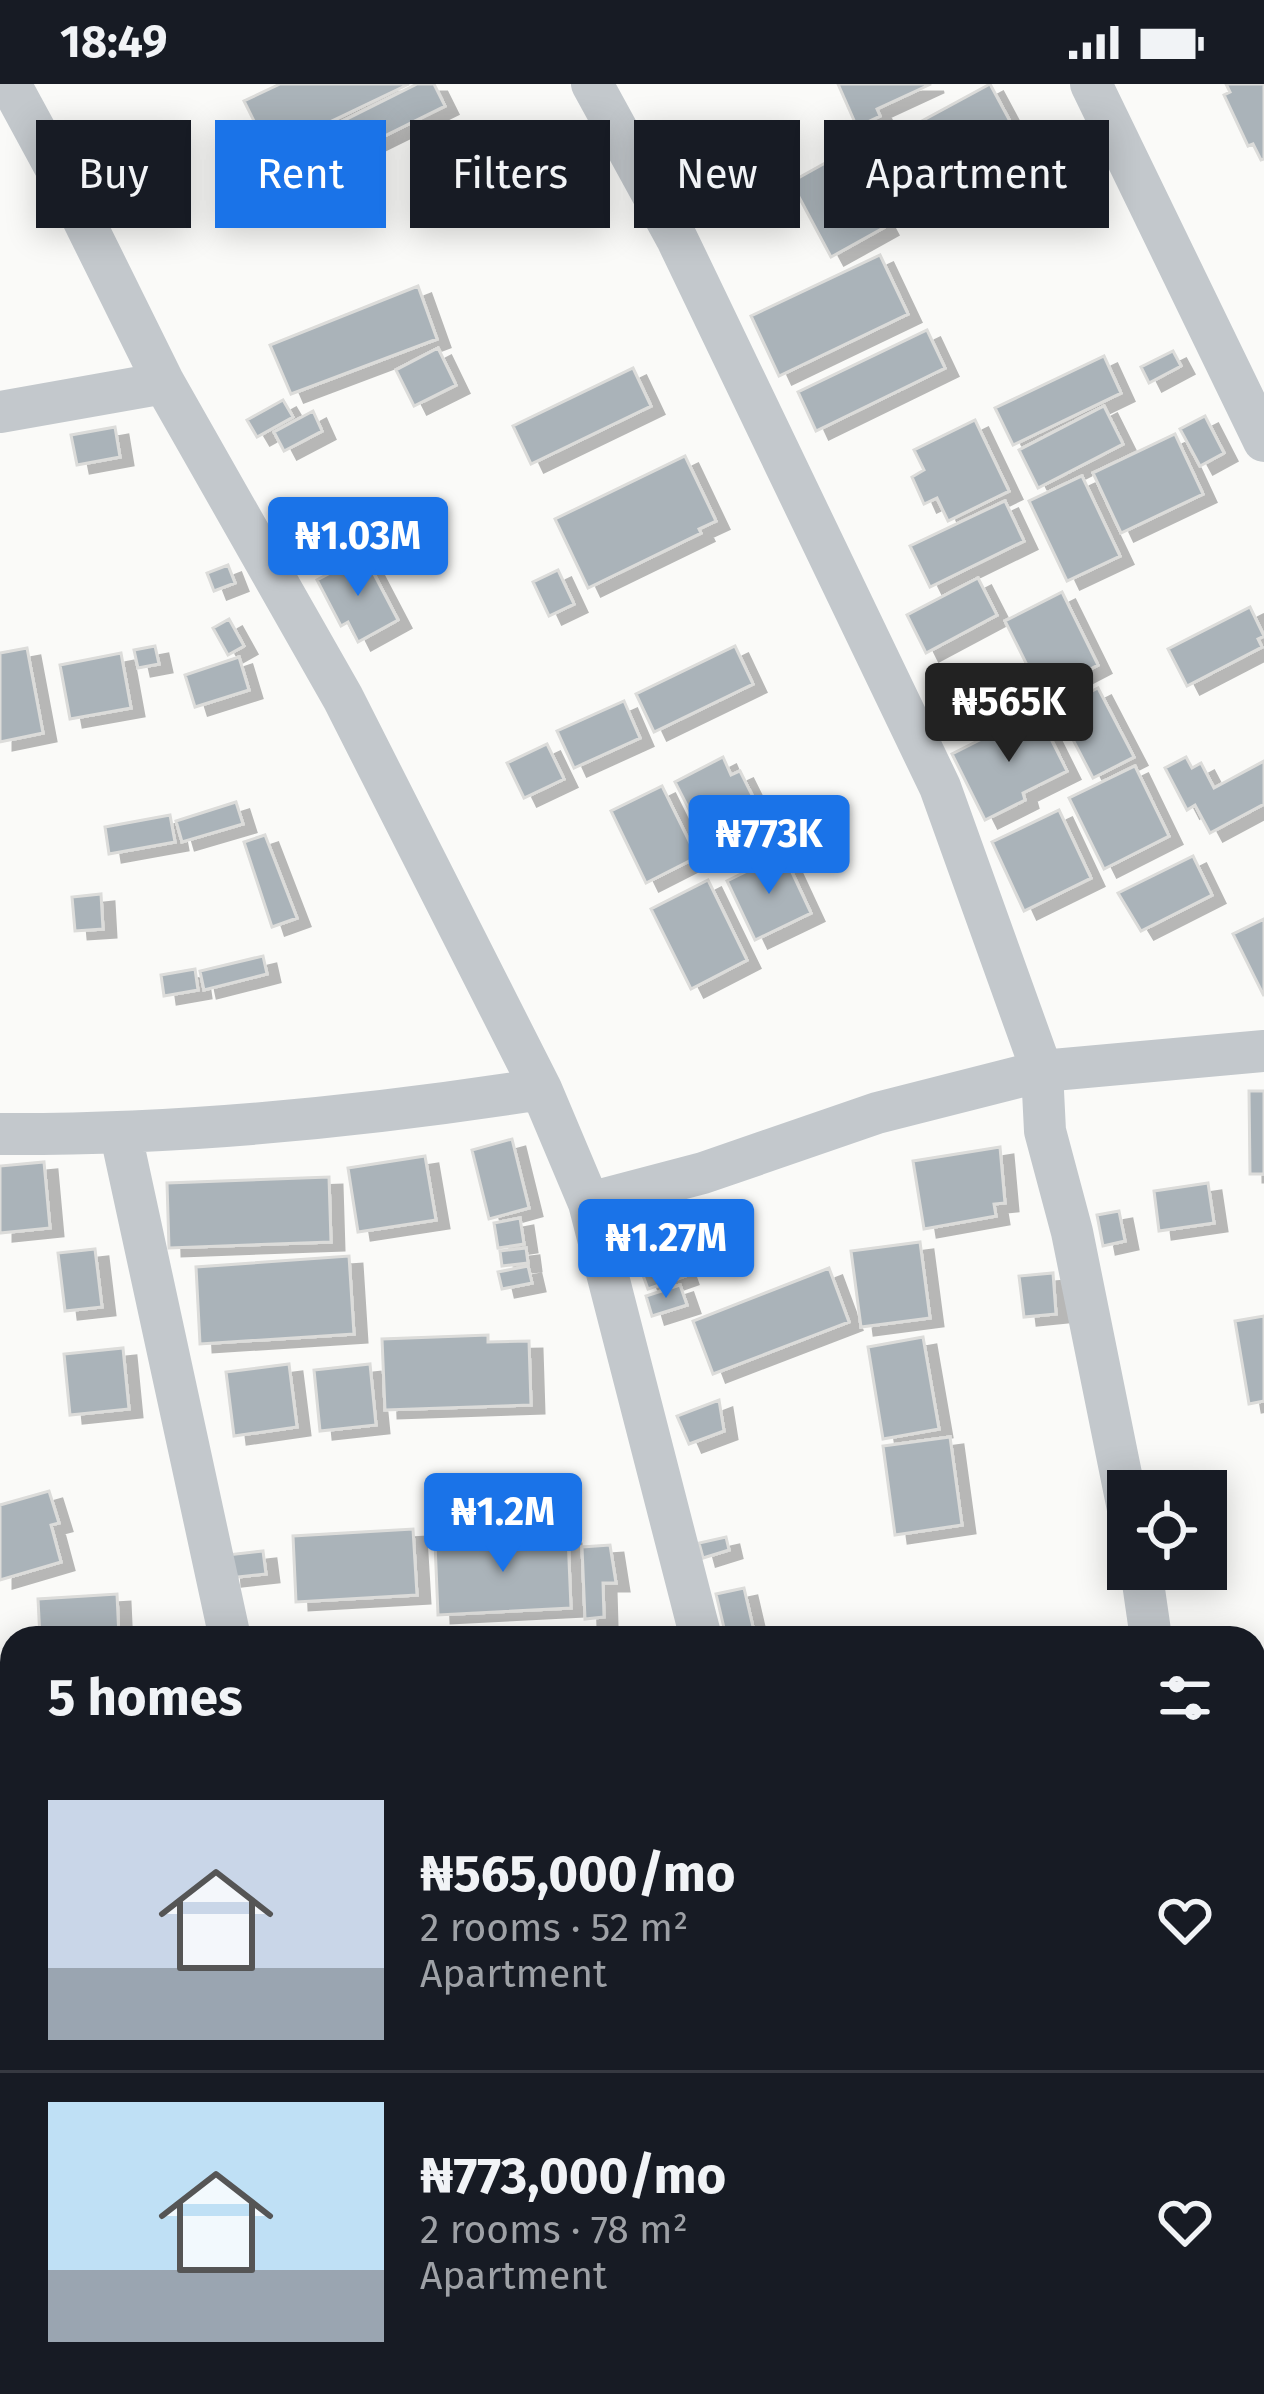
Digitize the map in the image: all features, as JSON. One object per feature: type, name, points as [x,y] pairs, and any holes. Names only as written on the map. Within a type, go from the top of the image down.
[{"type":"street","points":[[10,84],[164,382],[343,698],[541,1089],[589,1203],[698,1626]]},
{"type":"street","points":[[592,84],[677,239],[940,787],[1042,1071],[1045,1131],[1072,1232],[1120,1470]]},
{"type":"street","points":[[1091,84],[1264,441]]},
{"type":"street","points":[[0,412],[164,382]]},
{"type":"street","points":[[589,1203],[704,1173],[878,1113],[1042,1071],[1264,1051]]},
{"type":"street","points":[[0,1134],[121,1135],[420,1108],[541,1089]]},
{"type":"street","points":[[121,1135],[227,1626]]},
{"type":"street","points":[[1145,1590],[1149,1626]]},
{"type":"building","points":[[280,84],[409,84],[334,120],[254,120],[244,101]]},
{"type":"building","points":[[417,84],[434,84],[445,106],[386,135],[386,120],[345,120]]},
{"type":"building","points":[[838,84],[931,84],[877,109],[880,116],[872,120],[854,120]]},
{"type":"building","points":[[990,84],[1009,120],[924,120]]},
{"type":"building","points":[[1226,84],[1264,84],[1264,159],[1253,144],[1248,146],[1224,95],[1230,92]]},
{"type":"building","points":[[824,164],[824,228],[883,228],[831,257],[800,199],[800,177]]},
{"type":"building","points":[[880,255],[908,314],[779,376],[751,316]]},
{"type":"building","points":[[418,286],[437,339],[291,394],[270,345]]},
{"type":"building","points":[[927,330],[945,368],[816,431],[798,392]]},
{"type":"building","points":[[438,348],[456,385],[414,406],[396,370]]},
{"type":"building","points":[[1173,351],[1181,366],[1149,383],[1141,367]]},
{"type":"building","points":[[1104,356],[1121,393],[1013,445],[995,408]]},
{"type":"building","points":[[633,368],[651,406],[531,464],[513,426]]},
{"type":"building","points":[[283,400],[293,417],[257,437],[247,420]]},
{"type":"building","points":[[1104,406],[1123,444],[1038,488],[1019,450]]},
{"type":"building","points":[[313,411],[322,431],[284,451],[274,432]]},
{"type":"building","points":[[1205,416],[1224,453],[1200,466],[1180,429]]},
{"type":"building","points":[[975,420],[1009,491],[948,521],[937,498],[924,504],[912,477],[924,470],[914,450]]},
{"type":"building","points":[[115,427],[120,457],[77,465],[71,435]]},
{"type":"building","points":[[1175,434],[1203,494],[1121,533],[1093,473]]},
{"type":"building","points":[[685,456],[716,521],[699,529],[701,533],[588,588],[555,519]]},
{"type":"building","points":[[1082,476],[1120,556],[1067,581],[1029,501]]},
{"type":"building","points":[[1005,501],[1024,541],[930,587],[910,546]]},
{"type":"building","points":[[364,555],[398,620],[358,642],[348,622],[341,626],[317,580]]},
{"type":"building","points":[[228,565],[235,583],[214,591],[207,573]]},
{"type":"building","points":[[558,570],[574,604],[549,616],[533,582]]},
{"type":"building","points":[[978,578],[997,615],[926,653],[907,615]]},
{"type":"building","points":[[1062,592],[1098,665],[1048,691],[1038,671],[1032,675],[1005,621]]},
{"type":"building","points":[[1250,607],[1264,636],[1258,639],[1262,647],[1187,686],[1168,649]]},
{"type":"building","points":[[229,619],[244,646],[228,655],[213,628]]},
{"type":"building","points":[[155,646],[159,664],[138,668],[134,650]]},
{"type":"building","points":[[735,646],[753,684],[654,732],[636,694]]},
{"type":"building","points":[[27,648],[43,733],[0,742],[0,653]]},
{"type":"building","points":[[121,653],[131,708],[70,719],[60,665]]},
{"type":"building","points":[[239,657],[249,690],[195,707],[185,675]]},
{"type":"building","points":[[1098,688],[1134,757],[1093,778],[1057,709]]},
{"type":"building","points":[[624,701],[640,738],[574,768],[557,731]]},
{"type":"building","points":[[1037,711],[1067,771],[1023,793],[1025,800],[985,820],[952,754]]},
{"type":"building","points":[[547,744],[564,779],[524,798],[507,763]]},
{"type":"building","points":[[723,757],[731,775],[740,771],[767,837],[716,862],[675,782]]},
{"type":"building","points":[[1186,757],[1192,768],[1201,763],[1214,788],[1264,761],[1264,804],[1210,833],[1195,805],[1187,810],[1165,768]]},
{"type":"building","points":[[1135,766],[1169,836],[1104,869],[1069,798]]},
{"type":"building","points":[[662,786],[697,857],[646,883],[611,811]]},
{"type":"building","points":[[236,802],[243,824],[182,842],[176,821]]},
{"type":"building","points":[[1059,810],[1091,878],[1024,911],[992,842]]},
{"type":"building","points":[[170,815],[175,842],[109,854],[105,827]]},
{"type":"building","points":[[265,835],[297,918],[272,927],[244,842]]},
{"type":"building","points":[[783,853],[811,913],[755,940],[727,881]]},
{"type":"building","points":[[1193,856],[1212,895],[1141,931],[1118,893]]},
{"type":"building","points":[[708,880],[747,960],[691,989],[651,909]]},
{"type":"building","points":[[101,894],[103,929],[75,931],[72,897]]},
{"type":"building","points":[[1264,919],[1264,996],[1233,934]]},
{"type":"building","points":[[263,956],[267,974],[204,990],[200,971]]},
{"type":"building","points":[[195,969],[198,990],[164,996],[161,975]]},
{"type":"building","points":[[1249,1091],[1264,1091],[1264,1174],[1250,1174]]},
{"type":"building","points":[[512,1139],[529,1208],[489,1219],[472,1150]]},
{"type":"building","points":[[1000,1147],[1005,1203],[994,1204],[996,1216],[924,1229],[913,1161]]},
{"type":"building","points":[[425,1156],[436,1220],[358,1232],[348,1168]]},
{"type":"building","points":[[44,1162],[50,1228],[0,1233],[0,1166]]},
{"type":"building","points":[[329,1177],[331,1242],[169,1248],[167,1183]]},
{"type":"building","points":[[1208,1183],[1214,1223],[1159,1231],[1154,1191]]},
{"type":"building","points":[[694,1203],[702,1224],[675,1235],[667,1213]]},
{"type":"building","points":[[1119,1211],[1125,1241],[1103,1246],[1097,1215]]},
{"type":"building","points":[[520,1218],[524,1244],[498,1248],[494,1223]]},
{"type":"building","points":[[665,1220],[685,1276],[648,1289],[628,1234]]},
{"type":"building","points":[[920,1242],[930,1318],[861,1327],[851,1251]]},
{"type":"building","points":[[526,1248],[528,1263],[502,1266],[500,1251]]},
{"type":"building","points":[[95,1249],[102,1307],[65,1311],[58,1253]]},
{"type":"building","points":[[349,1256],[354,1334],[200,1344],[196,1267]]},
{"type":"building","points":[[528,1266],[532,1283],[502,1289],[498,1272]]},
{"type":"building","points":[[829,1268],[849,1322],[713,1374],[693,1321]]},
{"type":"building","points":[[1053,1273],[1056,1314],[1024,1317],[1019,1276]]},
{"type":"building","points":[[680,1285],[687,1305],[652,1316],[646,1296]]},
{"type":"building","points":[[1264,1316],[1264,1401],[1249,1404],[1235,1321]]},
{"type":"building","points":[[488,1335],[488,1342],[529,1341],[531,1405],[385,1410],[382,1339]]},
{"type":"building","points":[[923,1337],[939,1429],[883,1439],[868,1347]]},
{"type":"building","points":[[123,1348],[129,1409],[70,1415],[64,1354]]},
{"type":"building","points":[[289,1364],[297,1427],[234,1436],[226,1372]]},
{"type":"building","points":[[370,1364],[376,1425],[320,1431],[314,1370]]},
{"type":"building","points":[[719,1400],[724,1431],[689,1444],[677,1416]]},
{"type":"building","points":[[950,1437],[962,1525],[895,1535],[883,1446]]},
{"type":"building","points":[[49,1491],[59,1523],[51,1525],[61,1562],[0,1580],[0,1505]]},
{"type":"building","points":[[413,1529],[417,1595],[296,1602],[293,1536]]},
{"type":"building","points":[[568,1536],[571,1608],[438,1615],[435,1543]]},
{"type":"building","points":[[726,1537],[729,1550],[703,1558],[699,1543]]},
{"type":"building","points":[[610,1545],[616,1583],[603,1583],[604,1617],[585,1619],[582,1547]]},
{"type":"building","points":[[263,1551],[266,1574],[229,1578],[227,1555]]},
{"type":"building","points":[[744,1588],[753,1626],[724,1626],[716,1594]]},
{"type":"building","points":[[117,1594],[118,1626],[39,1626],[38,1599]]}]
